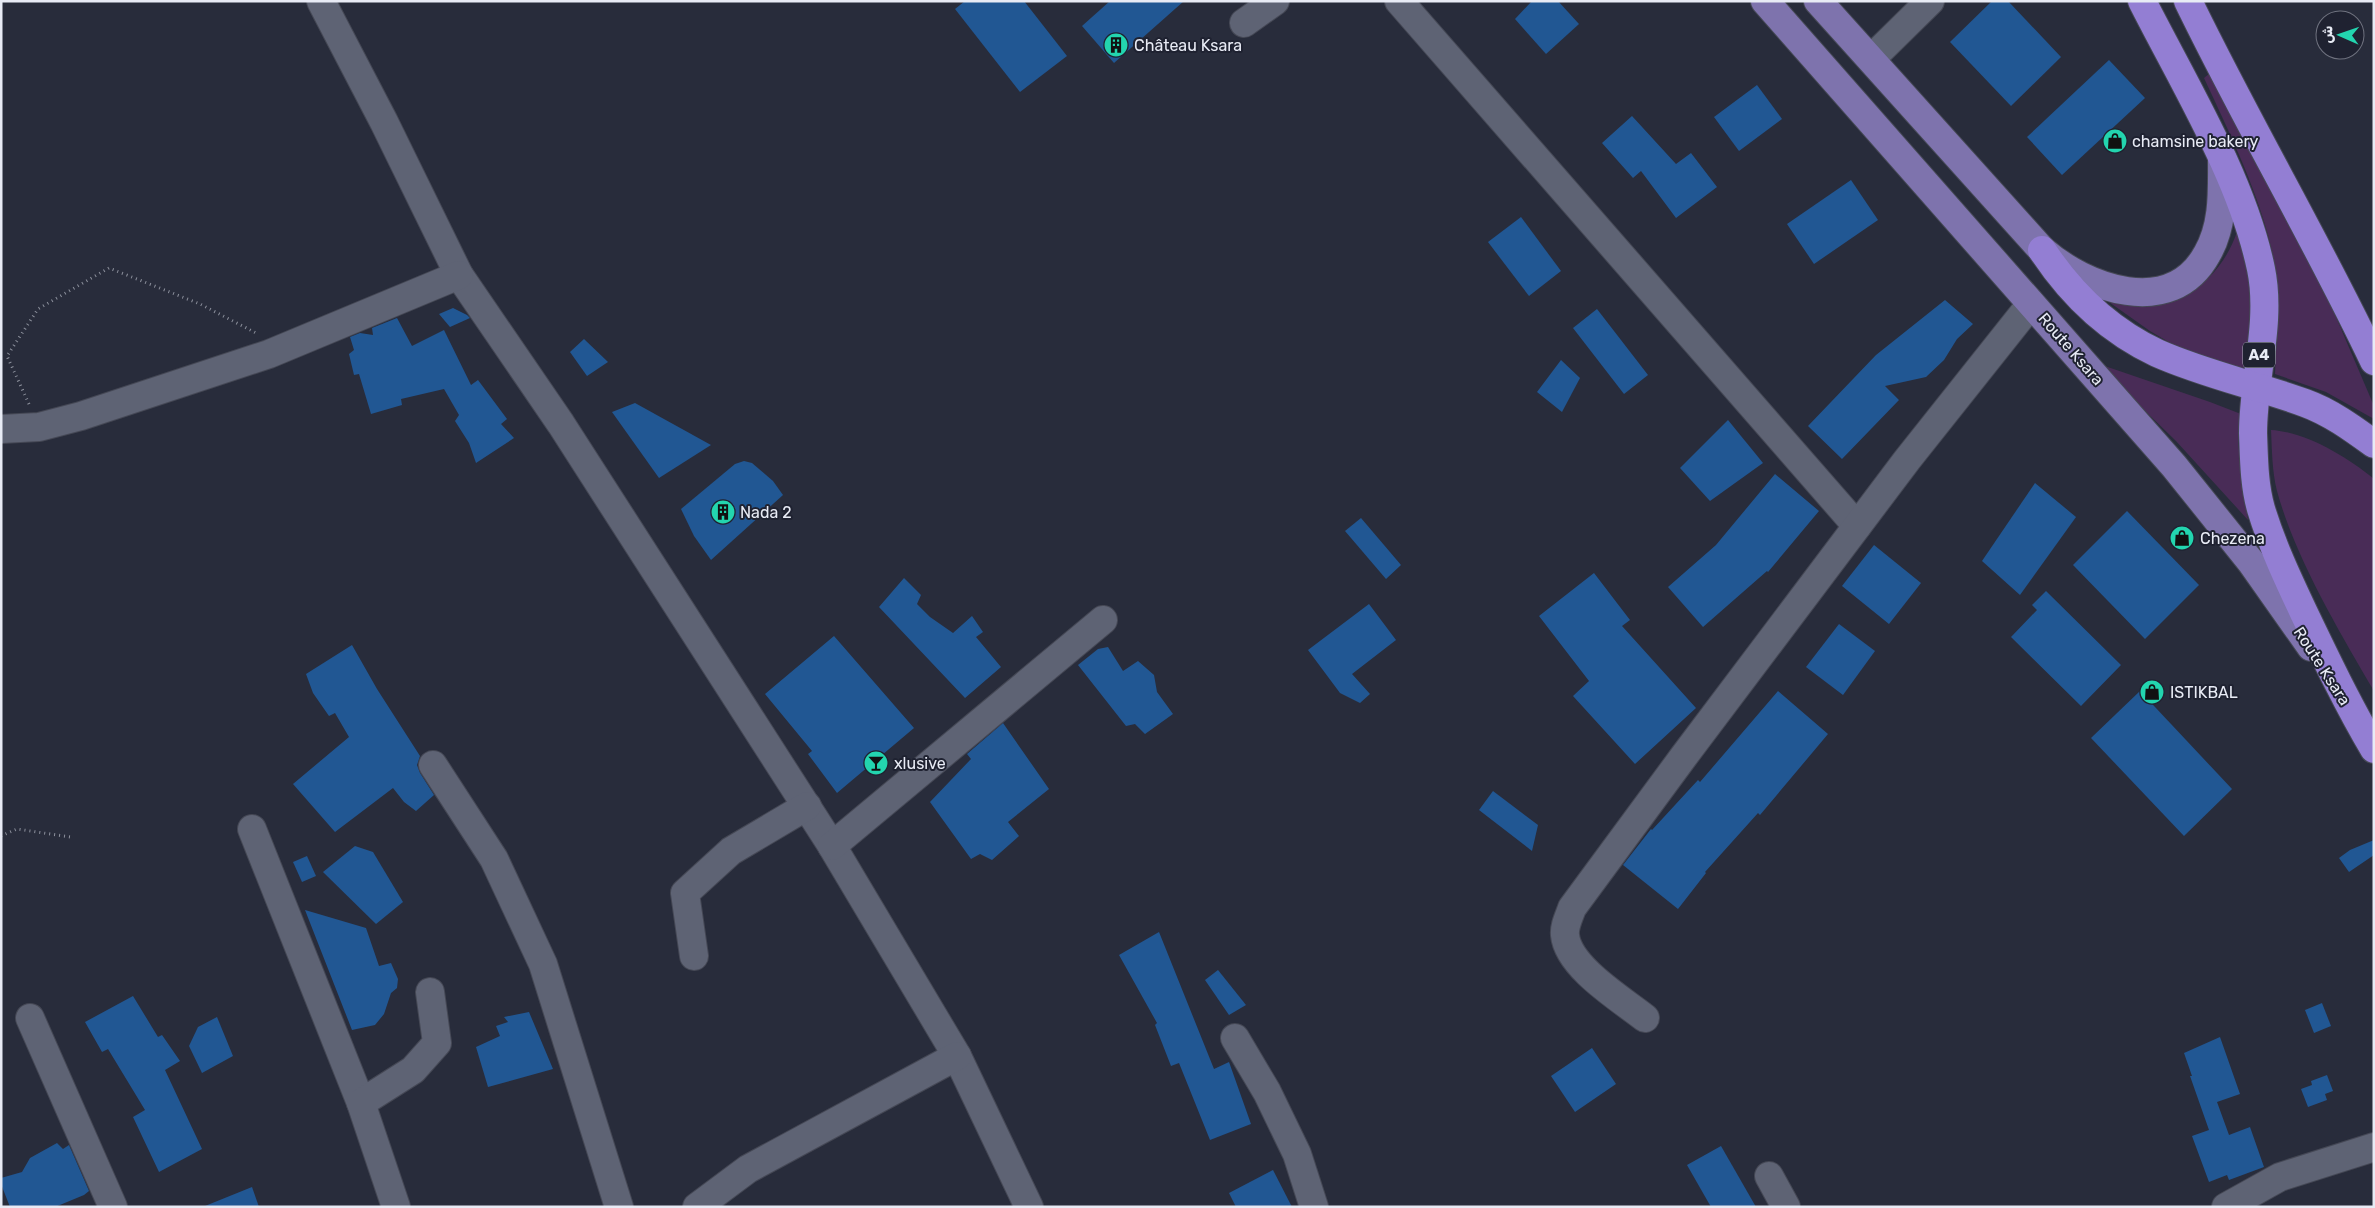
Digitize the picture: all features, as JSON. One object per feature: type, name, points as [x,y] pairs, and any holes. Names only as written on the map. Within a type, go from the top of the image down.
[{"type":"highway","name":"A4","points":[[2142,1],[2222,158],[2238,198],[2261,270],[2263,326],[2256,388],[2254,455],[2261,508],[2278,556],[2353,715],[2374,749]]},
{"type":"highway","points":[[2188,1],[2234,95],[2296,206],[2374,361]]},
{"type":"highway","points":[[2042,250],[2062,280],[2086,306],[2114,328],[2158,353],[2306,404],[2331,415],[2374,444]]},
{"type":"main road","name":"Route Ksara","points":[[1765,1],[2214,513],[2287,612],[2353,715]]},
{"type":"main road","points":[[1818,1],[2042,250],[2058,264],[2076,275],[2115,290],[2153,292],[2169,287],[2184,279],[2197,268],[2207,255],[2215,237],[2222,199],[2222,158]]},
{"type":"street","points":[[321,1],[384,122],[458,275],[561,424],[832,846],[957,1056],[1029,1207]]},
{"type":"street","points":[[1399,1],[1857,526]]},
{"type":"street","points":[[1871,60],[1930,1]]},
{"type":"street","points":[[1,430],[39,427],[81,416],[285,348],[458,275]]},
{"type":"street","points":[[1645,1018],[1588,973],[1573,956],[1566,942],[1565,933],[1572,908],[1610,854],[1857,526],[2031,304]]},
{"type":"street","points":[[832,846],[1104,620]]},
{"type":"street","points":[[433,765],[494,859],[543,964],[619,1207]]},
{"type":"street","points":[[694,956],[685,893],[731,851],[807,806]]},
{"type":"street","points":[[252,829],[361,1103],[396,1207]]},
{"type":"street","points":[[361,1103],[413,1070],[437,1043],[430,992]]},
{"type":"street","points":[[30,1018],[113,1207]]},
{"type":"street","points":[[1235,1038],[1266,1092],[1297,1154],[1314,1207]]},
{"type":"street","points":[[697,1207],[748,1169],[957,1056]]},
{"type":"street","points":[[2226,1207],[2280,1177],[2374,1147]]},
{"type":"street","points":[[1769,1176],[1786,1207]]},
{"type":"path","points":[[39,427],[7,356],[38,309],[109,268],[200,304],[285,348]]},
{"type":"path","points":[[1,836],[17,829],[70,837]]},
{"type":"shaded area","points":[[2210,73],[2321,282],[2374,406],[2374,419],[2326,392],[2275,374],[2278,299],[2272,250],[2247,174],[2204,78]]},
{"type":"shaded area","points":[[2237,232],[2248,262],[2250,280],[2252,319],[2250,372],[2177,347],[2150,331],[2109,302],[2151,303],[2170,299],[2188,292],[2217,269],[2228,252]]},
{"type":"shaded area","points":[[2096,363],[2241,414],[2238,443],[2248,520],[2176,441]]},
{"type":"shaded area","points":[[2271,430],[2298,435],[2326,447],[2374,479],[2374,691],[2319,593],[2295,542],[2275,483]]},
{"type":"building","points":[[965,1],[1024,1],[1067,56],[1020,92],[955,9]]},
{"type":"building","name":"Château Ksara","points":[[1110,1],[1184,1],[1114,63],[1082,26]]},
{"type":"building","points":[[1532,1],[1558,1],[1579,24],[1546,54],[1515,19]]},
{"type":"building","points":[[1992,1],[2008,1],[2061,57],[2011,106],[1950,42]]},
{"type":"building","points":[[2109,60],[2145,98],[2062,175],[2027,137]]},
{"type":"building","points":[[1757,85],[1782,119],[1739,151],[1714,117]]},
{"type":"building","points":[[1632,116],[1676,164],[1691,153],[1717,187],[1676,218],[1641,171],[1633,178],[1602,143]]},
{"type":"building","points":[[1851,180],[1878,220],[1814,264],[1787,224]]},
{"type":"building","points":[[1521,217],[1561,271],[1529,296],[1488,242]]},
{"type":"building","points":[[1945,300],[1973,324],[1957,339],[1944,360],[1926,377],[1885,386],[1899,400],[1842,459],[1808,426],[1876,355]]},
{"type":"building","points":[[453,308],[470,318],[450,327],[439,314]]},
{"type":"building","points":[[1597,309],[1648,375],[1624,394],[1573,328]]},
{"type":"building","points":[[397,318],[412,346],[444,330],[471,385],[478,380],[507,419],[501,424],[514,438],[476,463],[469,443],[455,421],[459,415],[444,389],[401,399],[402,405],[371,414],[359,374],[354,375],[349,354],[354,350],[350,337],[360,333],[373,335],[372,328]]},
{"type":"building","points":[[584,339],[608,362],[587,376],[570,352]]},
{"type":"building","points":[[1561,360],[1580,378],[1562,412],[1537,392]]},
{"type":"building","points":[[635,403],[711,445],[659,478],[612,412]]},
{"type":"building","points":[[1728,420],[1763,463],[1710,501],[1680,468]]},
{"type":"building","name":"Nada 2","points":[[744,461],[752,463],[773,481],[783,495],[711,560],[694,536],[681,509],[735,464]]},
{"type":"building","points":[[1775,474],[1819,511],[1768,572],[1703,627],[1668,587],[1716,545]]},
{"type":"building","points":[[2035,483],[2076,517],[2020,595],[1982,561]]},
{"type":"building","points":[[2127,511],[2199,585],[2145,639],[2073,565]]},
{"type":"building","points":[[1361,518],[1401,565],[1386,579],[1345,531]]},
{"type":"building","points":[[1874,545],[1921,583],[1889,624],[1842,586]]},
{"type":"building","points":[[1594,573],[1630,620],[1622,626],[1696,708],[1635,764],[1573,696],[1589,681],[1539,616]]},
{"type":"building","points":[[904,578],[921,595],[917,604],[930,617],[953,633],[972,616],[983,632],[976,637],[1001,667],[965,698],[879,607]]},
{"type":"building","points":[[2046,591],[2121,665],[2081,706],[2011,637],[2037,610],[2032,605]]},
{"type":"building","points":[[1369,604],[1396,640],[1352,674],[1370,694],[1360,703],[1340,693],[1308,650]]},
{"type":"building","points":[[1839,624],[1875,651],[1843,695],[1806,667]]},
{"type":"building","points":[[834,636],[914,728],[837,793],[808,754],[812,751],[765,694]]},
{"type":"building","points":[[352,645],[377,689],[420,756],[417,765],[434,795],[416,811],[404,802],[393,788],[335,832],[293,784],[349,737],[335,713],[329,716],[313,693],[306,674]]},
{"type":"building","points":[[1108,647],[1123,671],[1138,661],[1154,675],[1157,692],[1173,714],[1145,734],[1135,724],[1126,726],[1078,665],[1098,649]]},
{"type":"building","points":[[1778,691],[1828,734],[1760,815],[1758,813],[1705,872],[1678,909],[1623,865],[1651,829],[1698,780],[1700,782]]},
{"type":"building","points":[[2140,691],[2232,789],[2184,836],[2091,738]]},
{"type":"building","points":[[1003,723],[1049,789],[1008,822],[1019,836],[992,860],[980,854],[971,859],[930,802],[971,759],[967,754]]},
{"type":"building","points":[[1493,791],[1538,825],[1532,851],[1479,810]]},
{"type":"building","points":[[2374,840],[2374,855],[2349,872],[2339,858],[2350,850]]},
{"type":"building","points":[[355,846],[373,852],[403,902],[376,924],[323,872]]},
{"type":"building","points":[[307,856],[316,876],[302,882],[293,862]]},
{"type":"building","points":[[305,910],[366,928],[379,966],[391,963],[398,979],[397,988],[391,993],[384,1014],[375,1025],[352,1030]]},
{"type":"building","points":[[1159,932],[1214,1069],[1229,1062],[1251,1124],[1210,1140],[1179,1063],[1171,1066],[1155,1025],[1157,1023],[1119,955]]},
{"type":"building","points":[[1218,970],[1246,1005],[1229,1015],[1205,980]]},
{"type":"building","points":[[133,996],[158,1037],[162,1035],[180,1061],[165,1070],[202,1149],[159,1172],[133,1117],[145,1110],[108,1049],[102,1052],[85,1022]]},
{"type":"building","points":[[2322,1003],[2331,1026],[2314,1033],[2305,1010]]},
{"type":"building","points":[[529,1012],[553,1069],[488,1087],[476,1047],[500,1036],[496,1026],[508,1022],[504,1017]]},
{"type":"building","points":[[217,1017],[233,1056],[202,1073],[189,1046],[198,1027]]},
{"type":"building","points":[[2220,1037],[2240,1094],[2217,1102],[2229,1135],[2250,1127],[2264,1167],[2229,1180],[2227,1175],[2209,1182],[2192,1136],[2209,1130],[2184,1053]]},
{"type":"building","points":[[1592,1048],[1616,1084],[1575,1112],[1551,1076]]},
{"type":"building","points":[[2327,1075],[2333,1091],[2325,1094],[2327,1100],[2308,1107],[2301,1089],[2312,1085],[2311,1081]]},
{"type":"building","points":[[57,1143],[63,1149],[69,1145],[89,1191],[55,1207],[10,1207],[1,1184],[1,1178],[22,1172],[30,1158]]},
{"type":"building","points":[[1721,1146],[1756,1207],[1711,1207],[1687,1165]]},
{"type":"building","points":[[1273,1170],[1292,1207],[1236,1207],[1229,1193]]},
{"type":"building","points":[[252,1187],[259,1207],[205,1207],[205,1206]]},
{"type":"place","name":"Château Ksara","points":[[1116,45]]},
{"type":"place","name":"chamsine bakery","points":[[2115,141]]},
{"type":"place","name":"Nada 2","points":[[723,512]]},
{"type":"place","name":"Chezena","points":[[2182,538]]},
{"type":"place","name":"ISTIKBAL","points":[[2152,692]]},
{"type":"place","name":"xlusive","points":[[876,763]]}]
